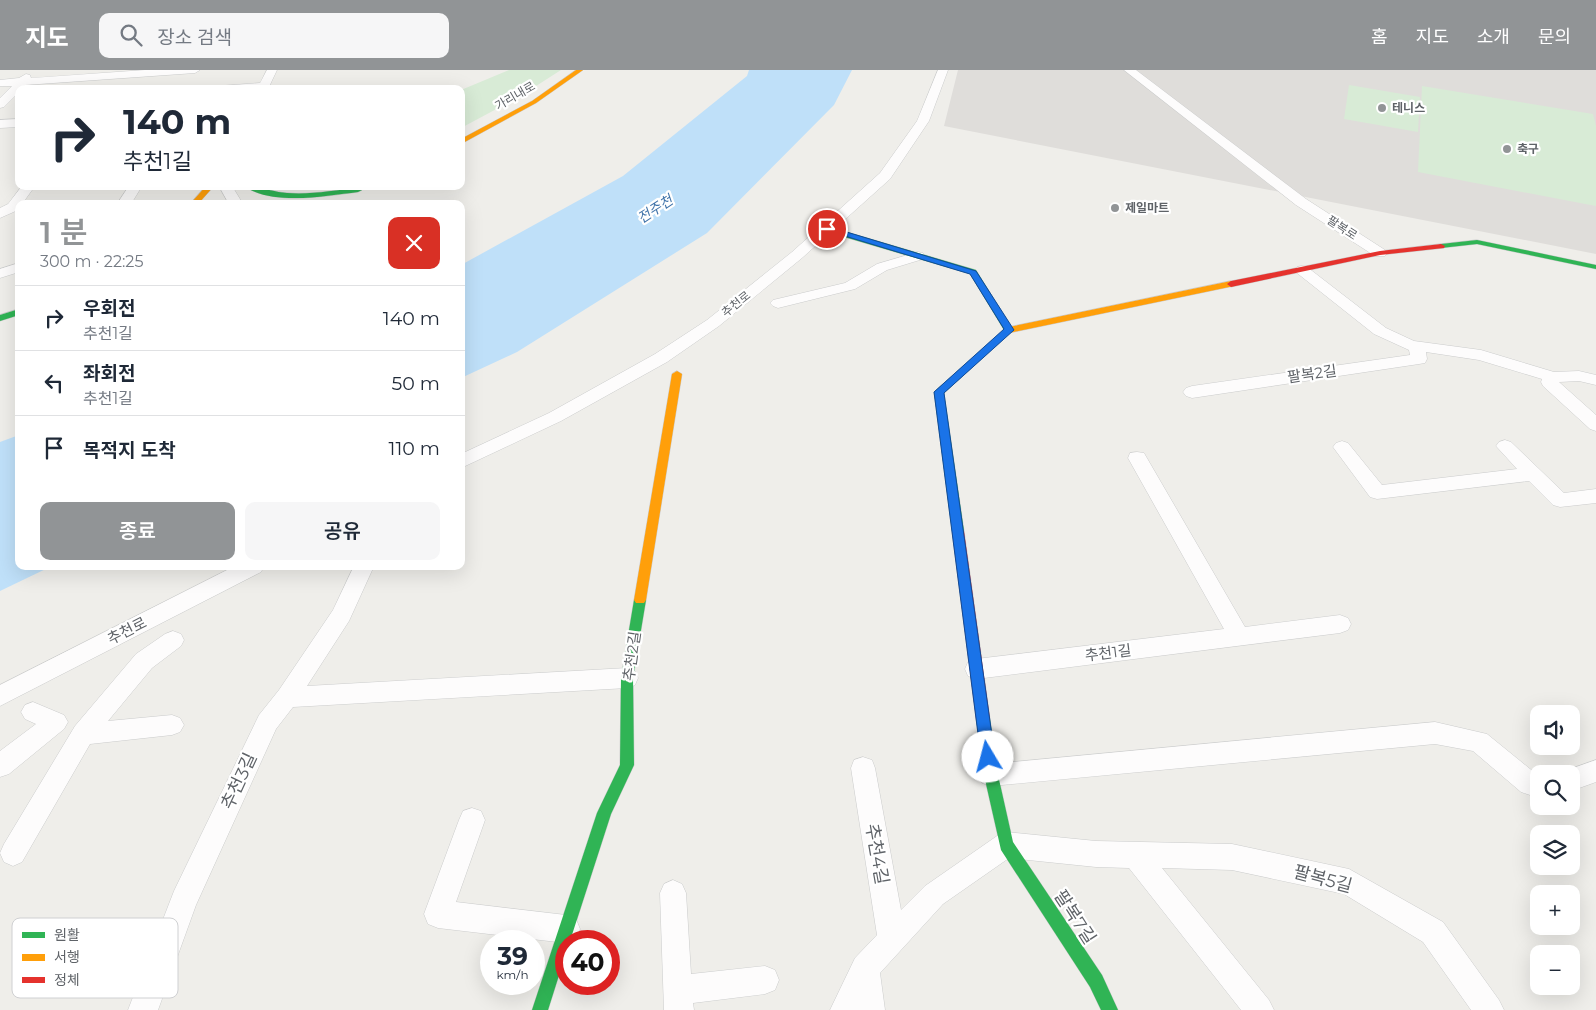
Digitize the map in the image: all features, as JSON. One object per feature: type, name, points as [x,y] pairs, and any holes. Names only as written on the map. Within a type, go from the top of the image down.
[{"type":"street","points":[[18,85],[32,70]]},
{"type":"street","points":[[0,83],[117,73],[195,70]]},
{"type":"street","points":[[264,85],[272,70]]},
{"type":"street","name":"가리내로","points":[[465,140],[534,102],[580,70]]},
{"type":"street","name":"추천로","points":[[465,460],[555,417],[660,358],[713,323],[827,229],[885,176],[923,121],[943,70]]},
{"type":"street","name":"팔복로","points":[[1128,70],[1301,202],[1380,253]]},
{"type":"street","points":[[0,104],[15,88]]},
{"type":"street","points":[[0,104],[15,102]]},
{"type":"street","points":[[0,124],[15,123]]},
{"type":"street","points":[[18,200],[26,190]]},
{"type":"street","points":[[198,200],[206,190]]},
{"type":"street","points":[[253,190],[256,192],[287,195],[308,195],[347,190]]},
{"type":"street","points":[[331,200],[357,190]]},
{"type":"street","points":[[0,214],[15,204]]},
{"type":"street","points":[[827,229],[973,272],[1009,330]]},
{"type":"street","points":[[845,1010],[866,968],[934,895],[1006,845],[990,775],[939,392],[1009,330],[1380,253],[1477,242],[1596,267]]},
{"type":"street","points":[[778,303],[850,286],[882,267],[918,256]]},
{"type":"street","points":[[0,274],[15,268]]},
{"type":"street","points":[[1302,270],[1380,331],[1410,345],[1481,355],[1554,377],[1579,376],[1596,380]]},
{"type":"street","points":[[0,318],[15,313]]},
{"type":"street","name":"팔복2길","points":[[1192,392],[1419,359],[1417,346]]},
{"type":"street","name":"추천2길","points":[[540,1010],[604,813],[627,765],[627,678],[677,374]]},
{"type":"street","points":[[1554,377],[1549,382],[1596,425]]},
{"type":"street","points":[[1505,446],[1560,500],[1596,496]]},
{"type":"street","points":[[1342,447],[1376,492],[1533,474]]},
{"type":"street","points":[[1137,458],[1239,636]]},
{"type":"street","name":"추천로","points":[[0,696],[246,570]]},
{"type":"street","name":"추천3길","points":[[178,918],[188,892],[267,722],[287,697],[341,615],[362,570]]},
{"type":"street","name":"추천1길","points":[[976,669],[1340,624]]},
{"type":"street","name":"추천로","points":[[13,853],[83,734],[144,662],[173,640]]},
{"type":"street","points":[[287,697],[627,678]]},
{"type":"street","points":[[0,766],[56,722],[33,712]]},
{"type":"street","points":[[83,734],[172,725]]},
{"type":"street","points":[[990,775],[1435,733],[1479,742],[1530,784]]},
{"type":"street","name":"추천4길","points":[[863,768],[892,940]]},
{"type":"street","points":[[1580,777],[1596,771]]},
{"type":"street","points":[[472,820],[438,914],[566,929]]},
{"type":"street","name":"팔복5길","points":[[1006,845],[1096,854],[1232,857],[1349,882],[1433,932],[1489,1010]]},
{"type":"street","name":"팔복7길","points":[[1006,845],[1096,981],[1110,1010]]},
{"type":"street","points":[[1135,855],[1259,1010]]},
{"type":"street","points":[[673,893],[679,1000],[765,980]]},
{"type":"street","points":[[866,968],[870,1010]]},
{"type":"street","name":"추천3길","points":[[143,1010],[148,998]]},
{"type":"shaded area","points":[[958,70],[1596,70],[1596,254],[944,126]]},
{"type":"green space","points":[[509,70],[561,70],[519,97],[465,126],[465,88]]},
{"type":"green space","name":"테니스","points":[[1349,85],[1420,97],[1418,132],[1344,119]]},
{"type":"green space","name":"축구","points":[[1422,86],[1593,114],[1596,126],[1596,206],[1418,172]]},
{"type":"water","name":"전주천","points":[[749,70],[852,70],[834,105],[707,233],[517,352],[465,376],[465,263],[623,176],[747,76]]},
{"type":"water","points":[[15,436],[15,570],[44,570],[0,591],[0,442]]},
{"type":"traffic: fast","points":[[258,190],[275,194],[302,196],[358,190]]},
{"type":"traffic: fast","points":[[827,229],[973,272],[1009,330],[939,392],[958,531]]},
{"type":"traffic: fast","points":[[1441,246],[1477,242],[1596,267]]},
{"type":"traffic: fast","points":[[0,318],[15,313]]},
{"type":"traffic: fast","points":[[540,1010],[604,813],[627,765],[627,678],[640,600]]},
{"type":"traffic: fast","points":[[983,719],[991,775],[1006,845],[1096,981],[1110,1010]]},
{"type":"traffic: slow","points":[[465,140],[534,102],[580,70]]},
{"type":"traffic: slow","points":[[198,200],[206,190]]},
{"type":"traffic: slow","points":[[1009,330],[1231,284]]},
{"type":"traffic: slow","points":[[640,600],[677,374]]},
{"type":"traffic: jam","points":[[1231,284],[1380,253],[1441,246]]},
{"type":"traffic: jam","points":[[958,531],[983,719]]},
{"type":"place","name":"테니스","points":[[1382,108]]},
{"type":"place","name":"축구","points":[[1507,149]]},
{"type":"place","name":"제일마트","points":[[1115,208]]},
{"type":"route","points":[[827,229],[973,272],[1009,330],[939,392],[988,757]]}]
